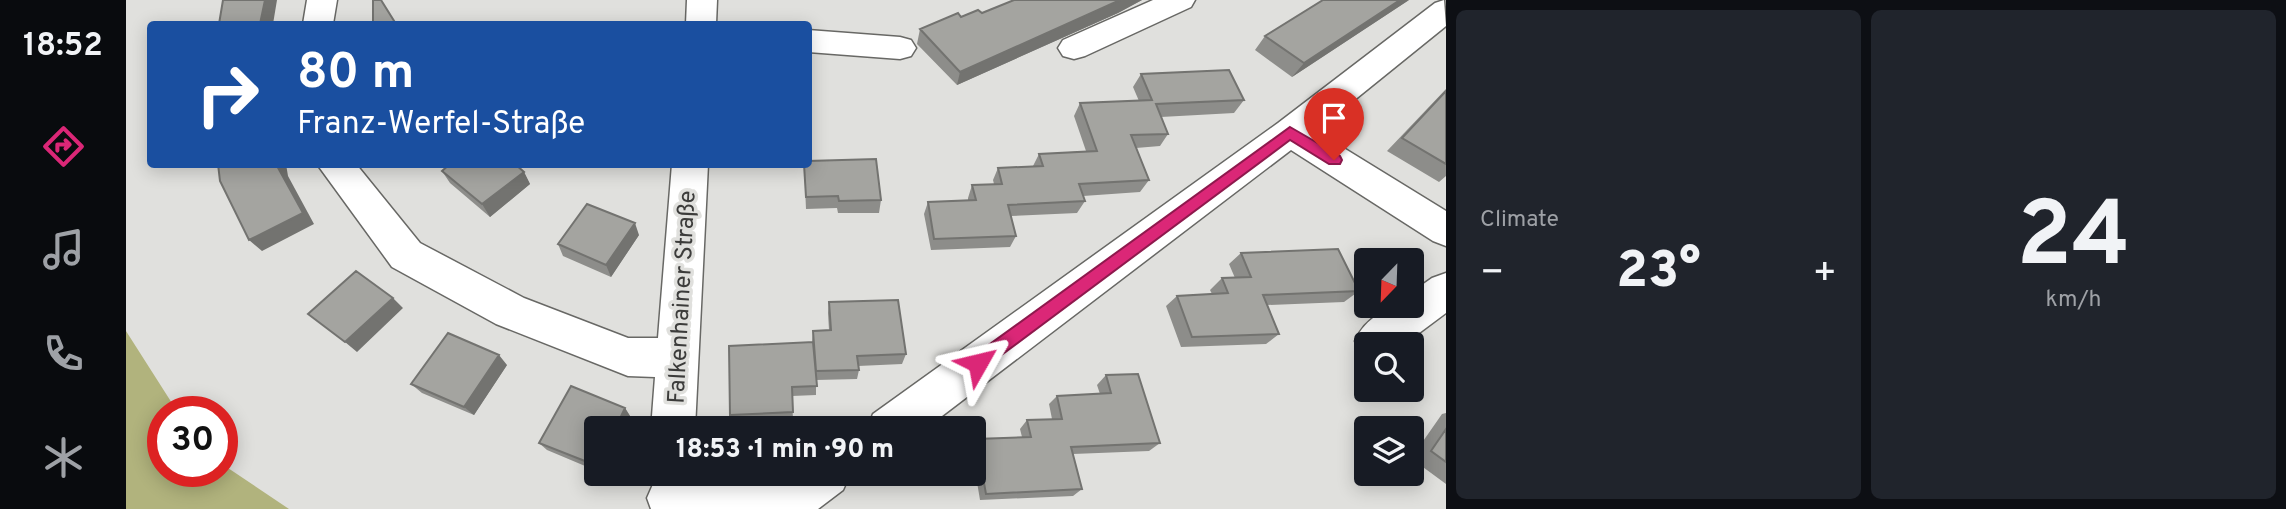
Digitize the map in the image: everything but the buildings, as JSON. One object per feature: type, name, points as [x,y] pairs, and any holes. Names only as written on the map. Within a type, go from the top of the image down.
[{"type":"street","points":[[318,21],[322,0]]},
{"type":"street","points":[[701,21],[702,0]]},
{"type":"street","points":[[1073,48],[1180,0]]},
{"type":"street","points":[[907,416],[1442,17]]},
{"type":"street","points":[[812,41],[900,48]]},
{"type":"street","points":[[1290,132],[1446,230]]},
{"type":"street","points":[[338,168],[406,255],[510,311],[628,357],[677,358]]},
{"type":"street","name":"Falkenhainer Straße","points":[[674,416],[690,168]]},
{"type":"street","points":[[1388,332],[1446,290]]},
{"type":"street","points":[[671,494],[791,501],[811,486]]},
{"type":"green space","points":[[126,331],[167,396],[147,396],[147,487],[238,487],[238,475],[289,509],[126,509]]},
{"type":"route","points":[[978,363],[1290,132],[1334,160]]}]
